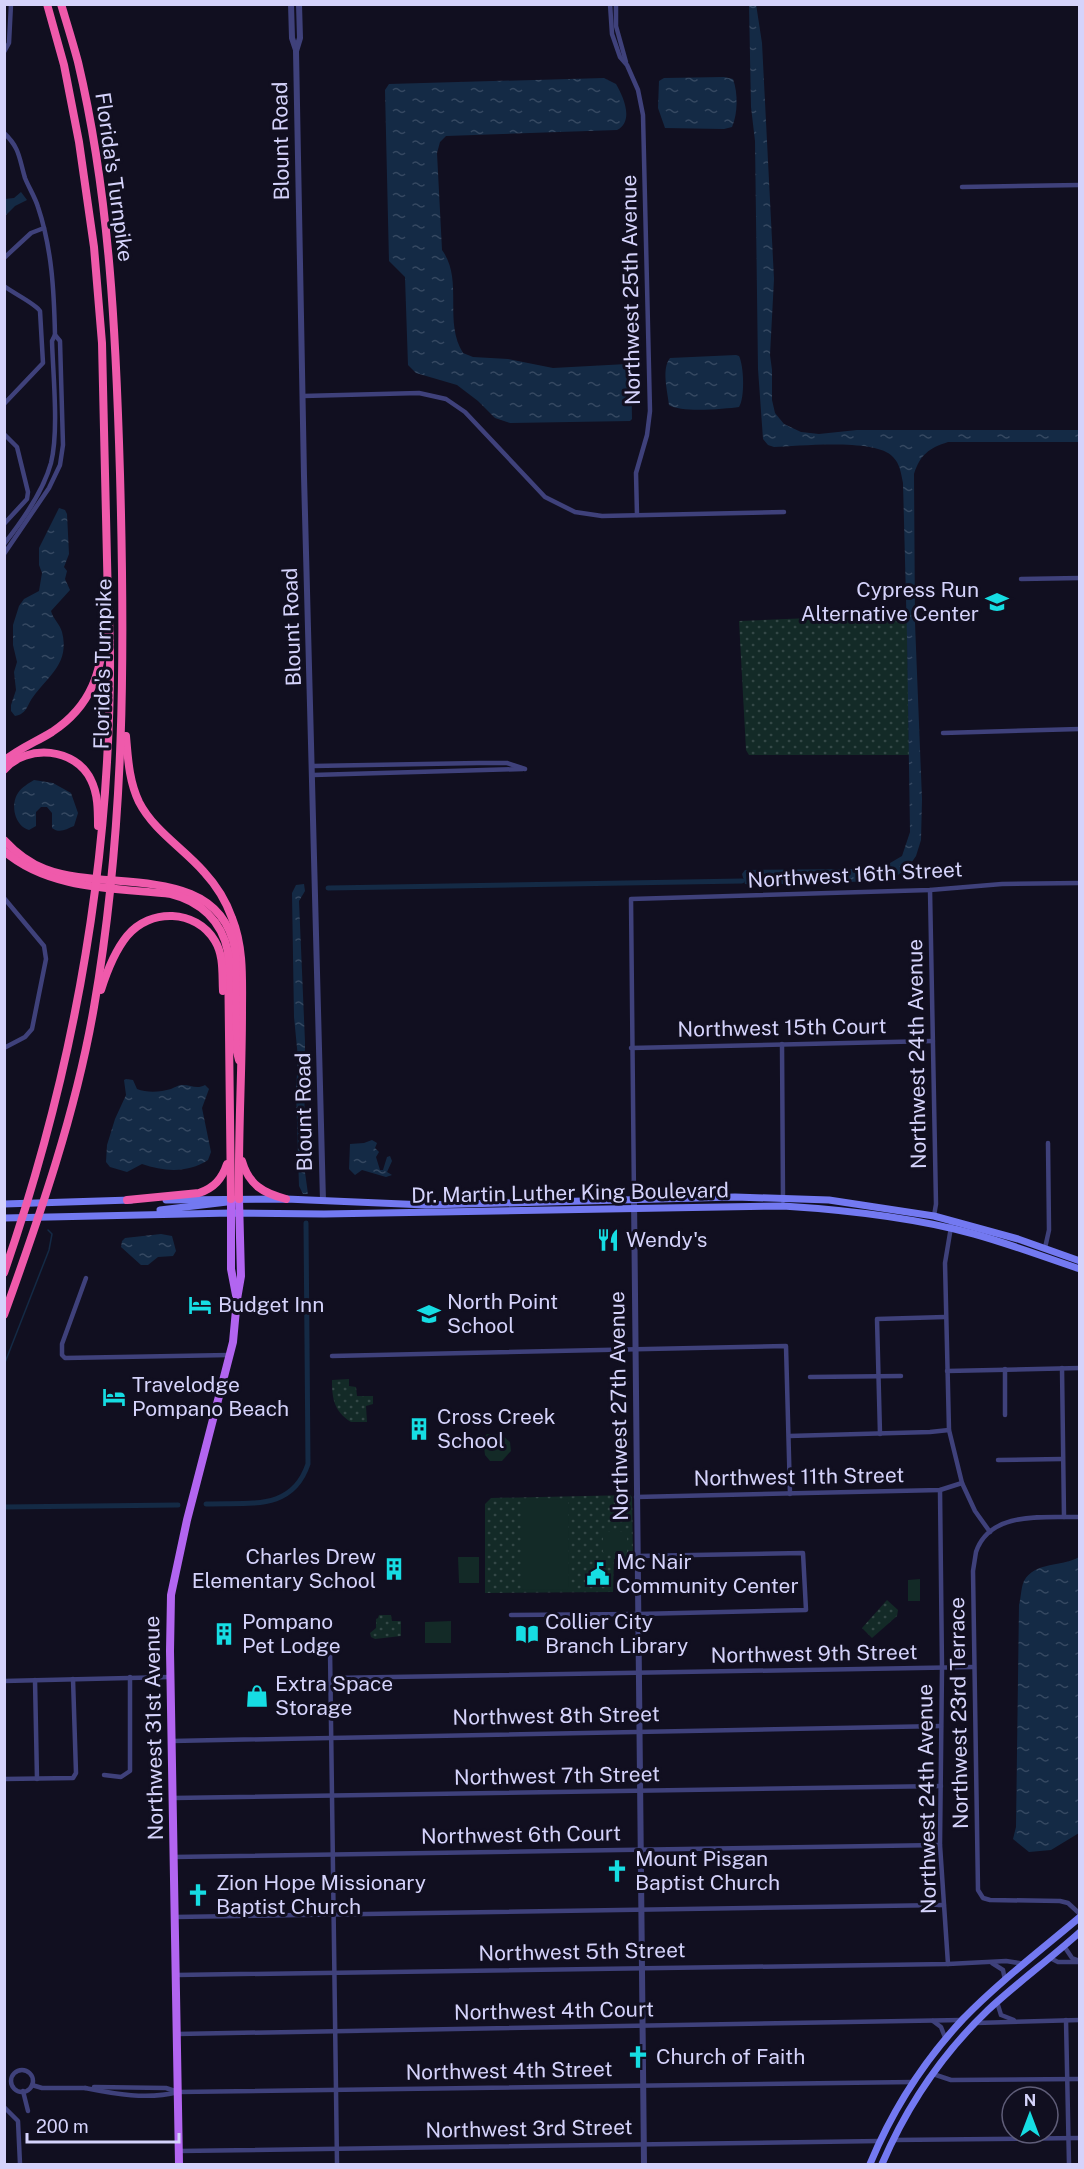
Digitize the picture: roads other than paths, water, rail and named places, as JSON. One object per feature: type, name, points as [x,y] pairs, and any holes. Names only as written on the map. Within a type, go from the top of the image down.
[{"type":"highway","name":"Florida's Turnpike","points":[[4,1273],[49,1129],[71,1038],[85,965],[104,820],[109,726],[111,634],[108,603],[102,343],[94,247],[80,142],[64,65],[47,4]]},
{"type":"highway","name":"Florida's Turnpike","points":[[4,1315],[31,1240],[74,1099],[94,1010],[110,903],[118,816],[123,705],[123,576],[119,434],[116,339],[109,256],[93,140],[78,62],[62,4]]},
{"type":"highway","points":[[4,761],[66,721],[92,690],[99,668],[108,603]]},
{"type":"highway","points":[[123,705],[129,771],[139,802],[158,829],[214,883],[225,901],[237,930],[242,972],[239,1150],[235,1199]]},
{"type":"highway","points":[[4,770],[17,759],[28,754],[43,752],[73,760],[85,769],[92,780],[96,794],[99,851]]},
{"type":"highway","points":[[4,840],[21,856],[47,870],[86,881]]},
{"type":"highway","points":[[4,851],[34,872],[63,881],[86,881],[186,897],[200,905],[220,928],[228,952],[230,1155],[235,1199]]},
{"type":"highway","points":[[124,886],[171,887],[197,896],[209,903],[227,927],[235,949],[236,1048],[241,1073]]},
{"type":"highway","points":[[94,1010],[114,954],[128,934],[140,923],[155,917],[173,916],[190,919],[204,928],[215,940],[222,957],[224,1044],[228,1063]]},
{"type":"highway","points":[[239,1150],[244,1169],[251,1182],[269,1195],[286,1199]]},
{"type":"highway","points":[[127,1200],[210,1190],[224,1173],[230,1155]]},
{"type":"main road","name":"Dr. Martin Luther King Boulevard","points":[[5,1204],[235,1199],[426,1205],[634,1198],[783,1202],[951,1224],[1045,1248],[1080,1261]]},
{"type":"main road","points":[[143,1214],[225,1203],[235,1199]]},
{"type":"main road","name":"Northwest 31st Avenue","points":[[235,1199],[231,1213],[231,1269],[237,1299]]},
{"type":"main road","name":"Northwest 31st Avenue","points":[[179,2164],[170,1677],[171,1594],[187,1520],[233,1342],[241,1276],[240,1213],[235,1199]]},
{"type":"main road","name":"Dr. Martin Luther King Boulevard","points":[[6,1218],[143,1214],[475,1212],[829,1200],[934,1216],[1080,1269]]},
{"type":"main road","points":[[475,1212],[506,1202]]},
{"type":"main road","points":[[442,1212],[447,1209],[475,1206],[477,1203]]},
{"type":"main road","points":[[888,1216],[896,1214],[922,1218],[934,1216]]},
{"type":"main road","points":[[870,2164],[879,2141],[913,2082],[937,2050],[963,2020],[1005,1980],[1080,1915]]},
{"type":"main road","points":[[882,2164],[908,2110],[961,2038],[997,2002],[1080,1932]]},
{"type":"main road","points":[[1050,1958],[1055,1938]]},
{"type":"main road","points":[[1019,1983],[1025,1964]]},
{"type":"main road","points":[[933,2074],[937,2050]]},
{"type":"main road","points":[[892,2140],[894,2127],[909,2100],[913,2082]]},
{"type":"street","points":[[4,52],[9,43],[11,4]]},
{"type":"street","name":"Blount Road","points":[[291,4],[292,38],[296,51],[322,1201]]},
{"type":"street","name":"Blount Road","points":[[296,51],[300,38],[299,4]]},
{"type":"street","name":"Northwest 25th Avenue","points":[[610,4],[612,34],[620,57],[627,65]]},
{"type":"street","name":"Northwest 25th Avenue","points":[[616,4],[616,26],[627,65],[640,95],[644,115],[650,411],[647,435],[636,473],[637,515]]},
{"type":"street","points":[[4,133],[16,144],[26,180],[38,205],[44,228],[53,281],[55,335],[52,341],[54,444],[50,464],[21,526],[4,554]]},
{"type":"street","points":[[962,187],[1080,185]]},
{"type":"street","points":[[4,258],[31,233],[44,228]]},
{"type":"street","points":[[4,286],[38,307],[43,363],[4,404]]},
{"type":"street","points":[[42,337],[55,335]]},
{"type":"street","points":[[4,544],[50,489],[60,465],[63,445],[60,341],[55,335]]},
{"type":"street","points":[[303,396],[419,393],[446,399],[465,412],[545,497],[575,512],[593,515],[784,512]]},
{"type":"street","points":[[4,434],[17,447],[28,492],[27,499],[4,524]]},
{"type":"street","points":[[12,517],[21,526]]},
{"type":"street","points":[[1021,579],[1080,578]]},
{"type":"street","points":[[943,733],[1080,729]]},
{"type":"street","points":[[312,766],[479,763],[507,764],[525,769],[313,775]]},
{"type":"street","name":"Northwest 16th Street","points":[[631,899],[1080,883]]},
{"type":"street","name":"Northwest 24th Avenue","points":[[930,890],[936,1204],[934,1216]]},
{"type":"street","points":[[4,898],[44,946],[46,959],[32,1029],[25,1037],[4,1048]]},
{"type":"street","name":"Northwest 27th Avenue","points":[[631,899],[644,2164]]},
{"type":"street","name":"Northwest 15th Court","points":[[631,1048],[933,1041]]},
{"type":"street","points":[[782,1044],[783,1202]]},
{"type":"street","points":[[1045,1248],[1049,1230],[1048,1143]]},
{"type":"street","points":[[951,1224],[945,1263],[949,1430],[962,1483],[975,1511],[990,1532],[1003,1524],[1022,1518],[1080,1517]]},
{"type":"street","points":[[86,1278],[62,1344],[62,1355],[65,1358],[229,1355]]},
{"type":"street","points":[[880,1434],[878,1319],[945,1317]]},
{"type":"street","points":[[332,1356],[786,1346],[790,1494]]},
{"type":"street","points":[[1062,1368],[1064,1517]]},
{"type":"street","points":[[948,1371],[1080,1368]]},
{"type":"street","points":[[1005,1369],[1005,1414]]},
{"type":"street","points":[[810,1377],[901,1376]]},
{"type":"street","points":[[789,1436],[949,1430]]},
{"type":"street","points":[[998,1460],[1062,1459]]},
{"type":"street","name":"Northwest 11th Street","points":[[636,1497],[940,1490],[962,1483]]},
{"type":"street","name":"Northwest 24th Avenue","points":[[940,1490],[942,1668],[940,1845],[948,1964]]},
{"type":"street","name":"Northwest 23rd Terrace","points":[[990,1532],[977,1551],[973,1571],[978,1890],[983,1898],[990,1900],[1060,1900],[1068,1903],[1080,1915]]},
{"type":"street","points":[[511,1615],[806,1610],[803,1553],[637,1556]]},
{"type":"street","points":[[330,1649],[337,2164]]},
{"type":"street","name":"Northwest 9th Street","points":[[331,1678],[974,1667]]},
{"type":"street","points":[[104,1775],[121,1777],[130,1770],[130,1677]]},
{"type":"street","points":[[4,1681],[170,1677]]},
{"type":"street","points":[[4,1779],[73,1778],[76,1773],[74,1679]]},
{"type":"street","points":[[35,1680],[37,1779]]},
{"type":"street","name":"Northwest 8th Street","points":[[172,1741],[941,1726]]},
{"type":"street","name":"Northwest 7th Street","points":[[172,1798],[941,1786]]},
{"type":"street","name":"Northwest 6th Court","points":[[173,1857],[940,1845]]},
{"type":"street","points":[[174,1917],[944,1905]]},
{"type":"street","points":[[1064,1946],[1072,1958],[1080,1961]]},
{"type":"street","points":[[1050,1958],[1058,1962],[1080,1961]]},
{"type":"street","name":"Northwest 5th Street","points":[[176,1975],[948,1964],[1006,1960],[1025,1964]]},
{"type":"street","points":[[989,1962],[1003,1970],[1005,1980]]},
{"type":"street","points":[[997,2002],[1001,2015],[1019,2022]]},
{"type":"street","name":"Northwest 4th Court","points":[[177,2034],[963,2020]]},
{"type":"street","points":[[1066,2020],[1069,2164]]},
{"type":"street","points":[[975,2023],[1080,2020]]},
{"type":"street","points":[[933,2021],[941,2027],[946,2040]]},
{"type":"street","points":[[24,2070],[31,2074],[32,2085],[23,2091],[14,2088],[11,2082],[14,2073],[24,2070]]},
{"type":"street","points":[[933,2074],[951,2080],[1080,2079]]},
{"type":"street","points":[[4,2082],[11,2082]]},
{"type":"street","name":"Northwest 4th Street","points":[[32,2085],[42,2088],[166,2088],[178,2092],[913,2082]]},
{"type":"street","points":[[23,2091],[28,2111]]},
{"type":"street","points":[[4,2107],[18,2121],[20,2164]]},
{"type":"street","points":[[892,2140],[1080,2138]]},
{"type":"street","name":"Northwest 3rd Street","points":[[179,2151],[879,2141]]},
{"type":"water","points":[[756,4],[762,43],[774,279],[770,355],[772,400],[775,413],[784,424],[801,432],[819,434],[857,430],[1079,430],[1079,442],[948,442],[926,453],[916,467],[914,474],[915,623],[922,799],[921,840],[916,856],[907,869],[893,878],[877,881],[755,885],[745,884],[742,874],[745,870],[869,869],[885,866],[902,856],[910,832],[903,483],[899,466],[893,457],[871,447],[818,445],[774,447],[768,445],[763,439],[758,369],[755,141],[751,107],[749,5]]},
{"type":"water","points":[[724,77],[733,79],[736,90],[737,103],[732,127],[724,129],[665,128],[658,108],[659,81],[664,78]]},
{"type":"water","points":[[604,78],[616,84],[626,109],[625,121],[617,130],[446,136],[440,142],[437,153],[442,250],[452,274],[454,328],[463,353],[473,357],[508,359],[553,368],[627,364],[631,366],[632,419],[630,421],[510,423],[495,418],[457,385],[416,373],[408,365],[405,277],[389,261],[385,90],[389,84]]},
{"type":"water","points":[[21,192],[27,200],[15,206],[5,216],[5,199],[14,198]]},
{"type":"water","points":[[736,355],[741,361],[743,374],[743,390],[739,407],[692,410],[669,405],[665,375],[670,358]]},
{"type":"water","points":[[59,508],[65,510],[67,514],[69,554],[64,567],[67,571],[65,579],[70,590],[51,611],[62,632],[63,652],[57,668],[26,709],[15,716],[11,711],[16,690],[14,672],[17,662],[13,645],[13,625],[19,606],[24,599],[39,591],[42,573],[39,565],[39,548]]},
{"type":"water","points":[[34,780],[53,783],[71,793],[78,813],[74,826],[60,831],[52,828],[52,813],[47,807],[41,807],[36,812],[36,826],[29,830],[20,824],[15,814],[14,803],[21,789]]},
{"type":"water","points":[[304,884],[305,891],[299,901],[305,1042],[304,1165],[308,1194],[303,1194],[299,1186],[296,1090],[298,1058],[294,1017],[292,893],[296,885]]},
{"type":"water","points":[[124,1080],[133,1080],[137,1089],[150,1092],[181,1085],[199,1087],[205,1085],[209,1089],[202,1108],[211,1152],[208,1160],[192,1167],[176,1170],[159,1169],[142,1164],[127,1172],[110,1167],[106,1162],[107,1145],[126,1095]]},
{"type":"water","points":[[372,1140],[377,1143],[375,1148],[379,1152],[376,1157],[380,1170],[383,1170],[387,1157],[390,1156],[392,1161],[387,1172],[392,1175],[386,1177],[362,1170],[355,1175],[349,1169],[350,1144]]},
{"type":"water","points":[[161,1234],[172,1236],[176,1251],[173,1256],[158,1257],[148,1265],[141,1265],[121,1247],[125,1238]]},
{"type":"water","points":[[1079,1557],[1079,1833],[1051,1850],[1029,1852],[1013,1839],[1016,1827],[1019,1605],[1024,1581],[1035,1570]]},
{"type":"waterway","points":[[328,888],[742,881]]},
{"type":"waterway","points":[[206,1504],[253,1503],[280,1497],[291,1490],[301,1479],[308,1464],[306,1223]]},
{"type":"waterway","points":[[4,1365],[49,1250],[52,1234],[48,1230]]},
{"type":"waterway","points":[[4,1507],[178,1505]]},
{"type":"place","name":"Cypress Run Alternative Center","points":[[997,602]]},
{"type":"place","name":"Wendy's","points":[[608,1240]]},
{"type":"place","name":"Budget Inn","points":[[200,1305]]},
{"type":"place","name":"North Point School","points":[[429,1314]]},
{"type":"place","name":"Travelodge Pompano Beach","points":[[114,1397]]},
{"type":"place","name":"Cross Creek School","points":[[419,1429]]},
{"type":"place","name":"Charles Drew Elementary School","points":[[394,1569]]},
{"type":"place","name":"Mc Nair Community Center","points":[[598,1574]]},
{"type":"place","name":"Pompano Pet Lodge","points":[[224,1634]]},
{"type":"place","name":"Collier City Branch Library","points":[[527,1634]]},
{"type":"place","name":"Extra Space Storage","points":[[257,1696]]},
{"type":"place","name":"Mount Pisgan Baptist Church","points":[[617,1871]]},
{"type":"place","name":"Zion Hope Missionary Baptist Church","points":[[198,1895]]},
{"type":"place","name":"Church of Faith","points":[[638,2057]]}]
